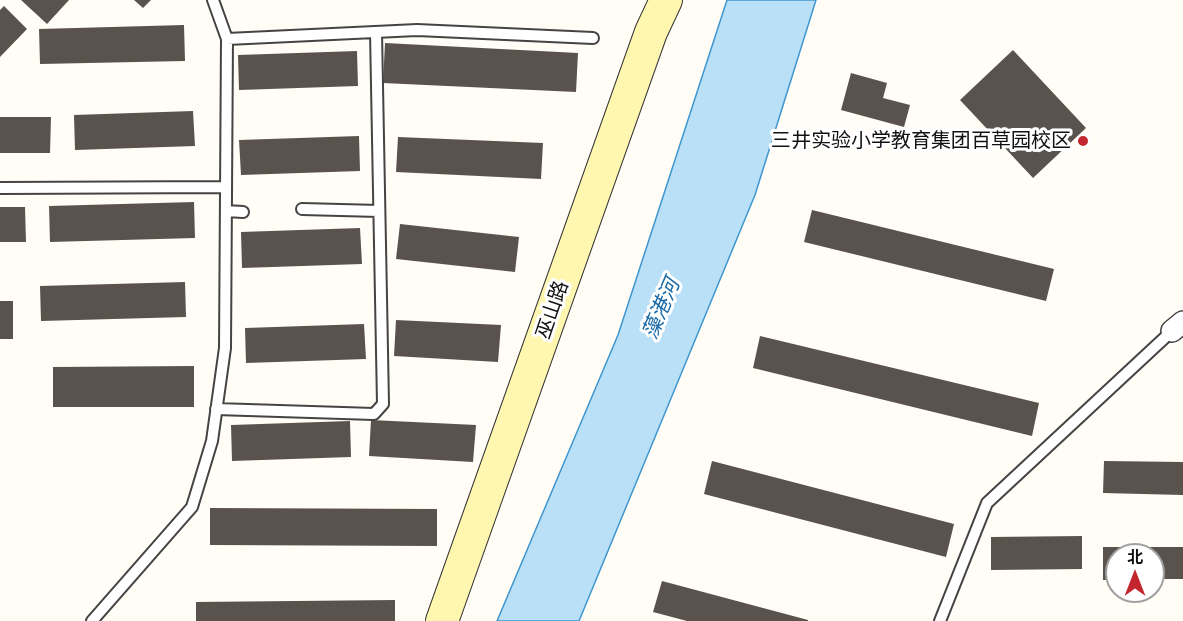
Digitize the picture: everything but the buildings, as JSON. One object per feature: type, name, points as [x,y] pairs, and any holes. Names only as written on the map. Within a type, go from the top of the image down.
[{"type":"street","name":"巫山路","points":[[442,621],[651,32],[666,0]]},
{"type":"lane","points":[[92,621],[192,507],[212,441],[225,348],[226,211],[226,39],[213,0]]},
{"type":"lane","points":[[226,39],[417,30],[593,38]]},
{"type":"lane","points":[[216,409],[374,414],[383,404],[376,32]]},
{"type":"lane","points":[[0,188],[226,187]]},
{"type":"lane","points":[[302,209],[379,211]]},
{"type":"lane","points":[[226,211],[243,212]]},
{"type":"lane","points":[[940,621],[987,502],[1178,326]]},
{"type":"water","name":"藻港河","points":[[727,0],[816,0],[755,195],[579,621],[497,621],[618,335]]},
{"type":"place","name":"三井实验小学教育集团百草园校区","points":[[1083,141]]}]
